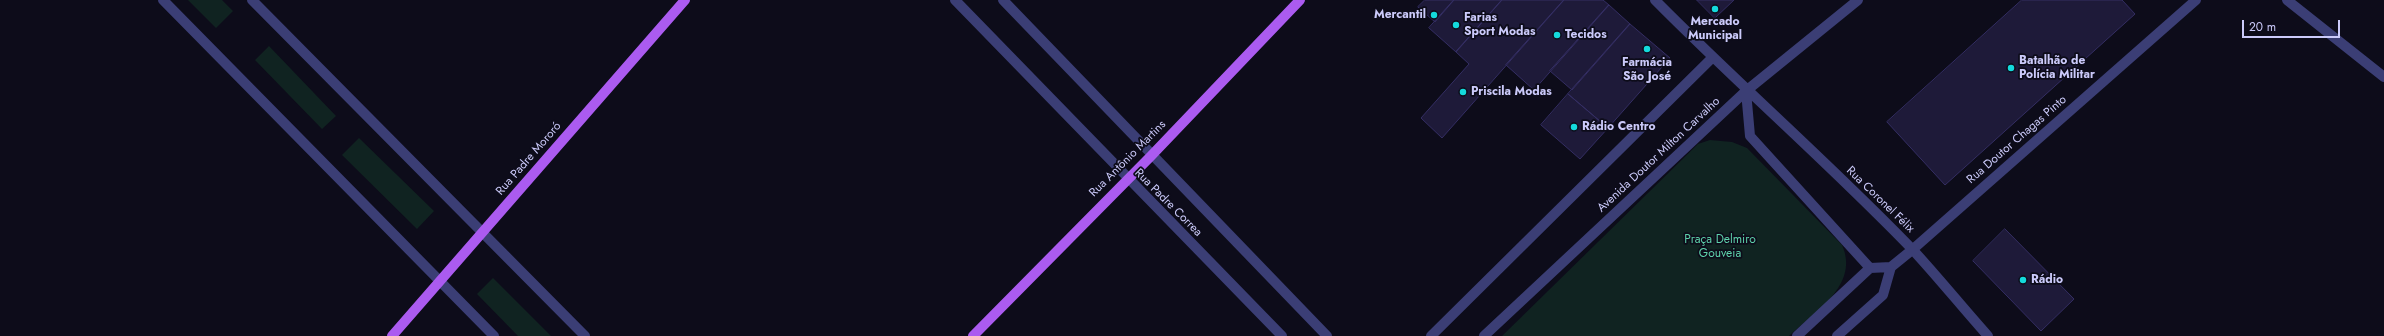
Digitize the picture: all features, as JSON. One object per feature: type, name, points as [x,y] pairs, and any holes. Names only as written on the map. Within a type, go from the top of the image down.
[{"type":"main road","name":"Rua Padre Mororó","points":[[392,336],[442,281],[685,0]]},
{"type":"main road","name":"Rua Antônio Martins","points":[[973,336],[1126,179],[1151,156],[1300,0]]},
{"type":"street","points":[[163,0],[442,281],[494,336]]},
{"type":"street","points":[[252,0],[585,336]]},
{"type":"street","name":"Rua Padre Correa","points":[[955,0],[1126,179],[1282,336]]},
{"type":"street","name":"Rua Padre Correa","points":[[1003,0],[1151,156],[1327,336]]},
{"type":"street","name":"Rua Coronel Félix","points":[[1655,0],[1712,58],[1746,91],[1776,116],[1912,250],[1988,336]]},
{"type":"street","name":"Avenida Doutor Milton Carvalho","points":[[1484,336],[1746,91],[1858,0]]},
{"type":"street","name":"Rua Doutor Chagas Pinto","points":[[1891,267],[2196,0]]},
{"type":"street","points":[[2287,0],[2384,77]]},
{"type":"street","points":[[1431,336],[1712,58]]},
{"type":"street","points":[[1746,91],[1750,136],[1870,268]]},
{"type":"street","points":[[1798,336],[1870,268],[1891,267],[1883,295],[1837,336]]},
{"type":"green space","points":[[188,0],[222,0],[233,11],[216,28]]},
{"type":"green space","points":[[269,46],[336,116],[322,129],[255,60]]},
{"type":"green space","points":[[359,138],[434,211],[417,229],[342,155]]},
{"type":"green space","name":"Praça Delmiro Gouveia","points":[[1710,140],[1732,142],[1747,148],[1842,245],[1846,259],[1845,273],[1840,285],[1822,307],[1789,336],[1502,336],[1698,144]]},
{"type":"green space","points":[[493,278],[551,336],[518,336],[477,294]]},
{"type":"building","name":"Mercantil","points":[[1425,0],[1454,0],[1435,22],[1418,7]]},
{"type":"building","name":"Farias Sport Modas","points":[[1454,0],[1502,0],[1456,52],[1429,28]]},
{"type":"building","name":"Priscila Modas","points":[[1502,0],[1564,0],[1442,138],[1421,118],[1469,64],[1456,52]]},
{"type":"building","name":"Tecidos","points":[[1564,0],[1603,0],[1609,5],[1534,90],[1506,65]]},
{"type":"building","name":"Mercado Municipal","points":[[1697,0],[1734,0],[1715,18]]},
{"type":"building","name":"Batalhão de Polícia Militar","points":[[2022,0],[2122,0],[2135,14],[1945,185],[1887,122]]},
{"type":"building","points":[[1609,5],[1630,24],[1572,90],[1550,71]]},
{"type":"building","points":[[1630,24],[1670,58],[1608,128],[1568,94]]},
{"type":"building","name":"Rádio Centro","points":[[1568,94],[1608,128],[1580,159],[1541,125]]},
{"type":"building","name":"Rádio","points":[[2005,229],[2074,299],[2041,331],[1973,261]]},
{"type":"place","name":"Mercado Municipal","points":[[1715,9]]},
{"type":"place","name":"Mercantil","points":[[1434,15]]},
{"type":"place","name":"Farias Sport Modas","points":[[1456,25]]},
{"type":"place","name":"Tecidos","points":[[1557,35]]},
{"type":"place","name":"Farmácia São José","points":[[1647,49]]},
{"type":"place","name":"Batalhão de Polícia Militar","points":[[2011,68]]},
{"type":"place","name":"Priscila Modas","points":[[1463,92]]},
{"type":"place","name":"Rádio Centro","points":[[1574,127]]},
{"type":"place","name":"Rádio","points":[[2023,280]]}]
